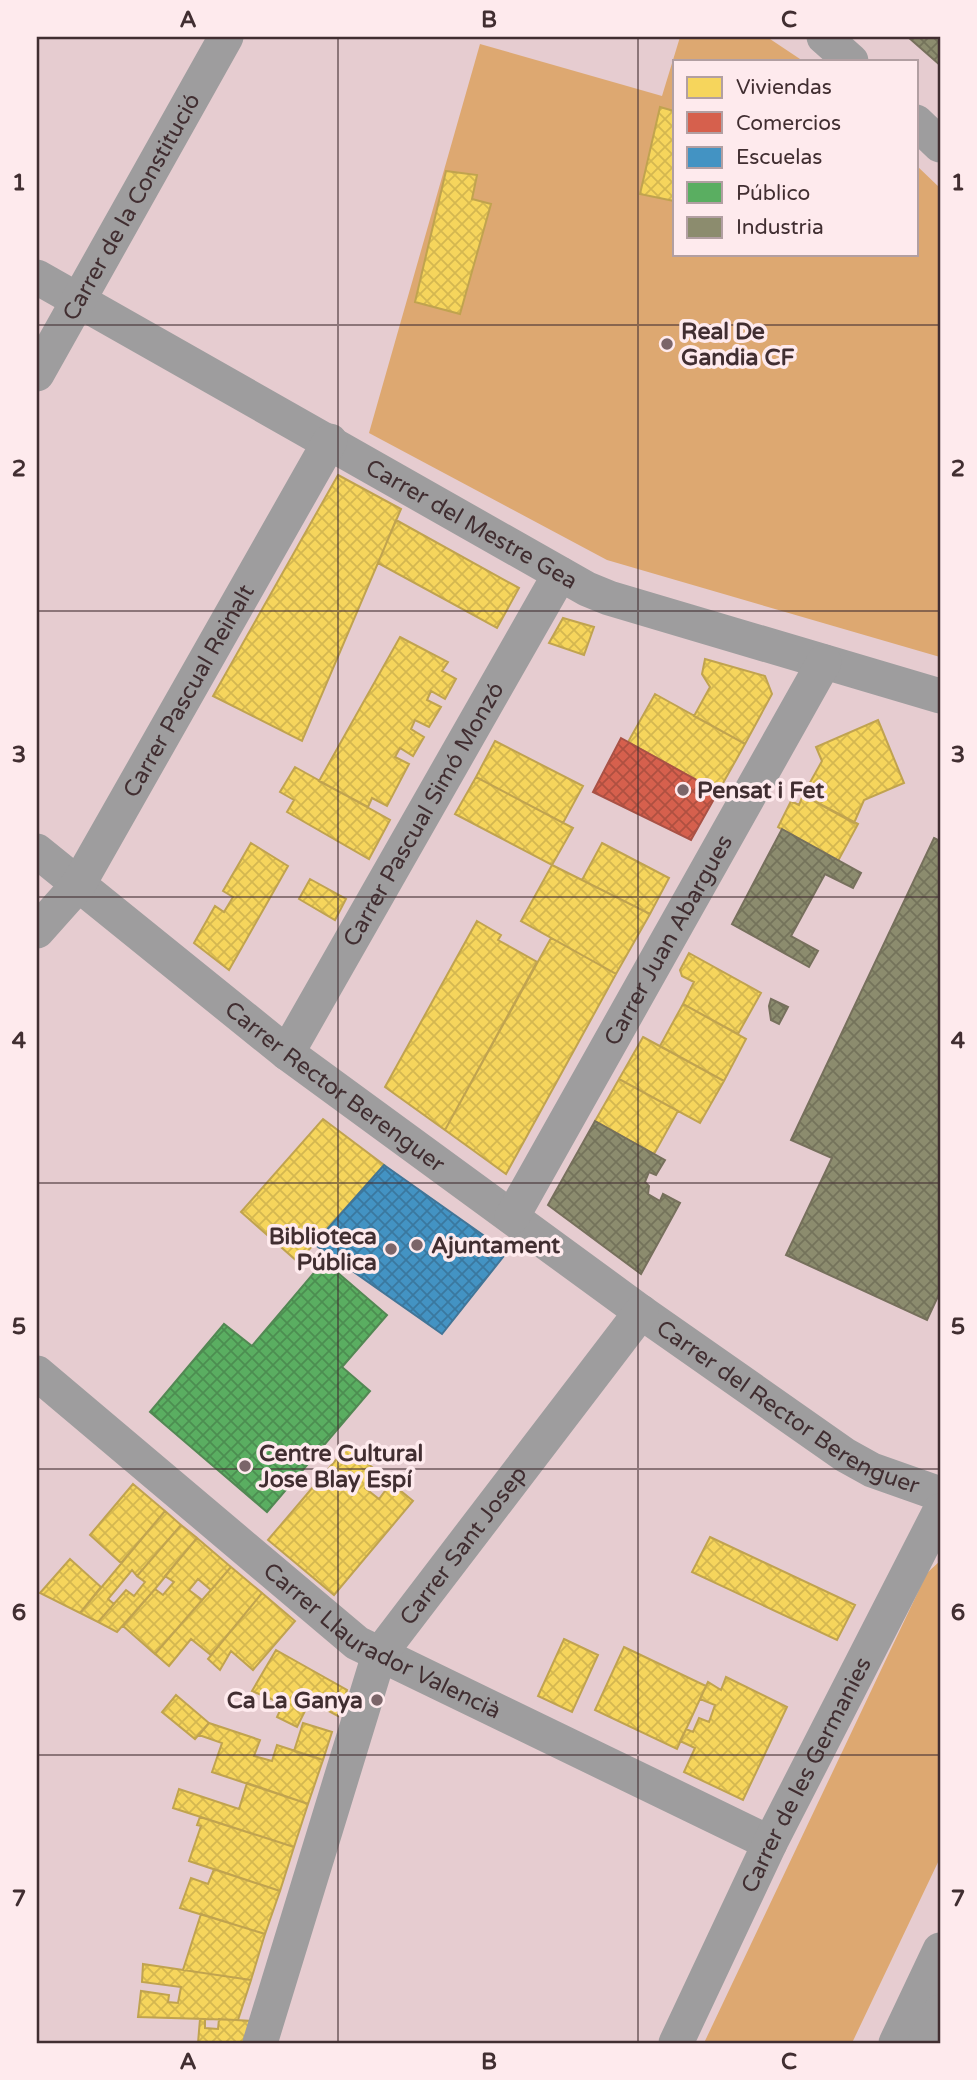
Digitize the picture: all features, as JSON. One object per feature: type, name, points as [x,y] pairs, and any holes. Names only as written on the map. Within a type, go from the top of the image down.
[{"type":"street","name":"Carrer de la Constitució","points":[[37,374],[226,37]]},
{"type":"street","points":[[824,37],[850,60]]},
{"type":"street","points":[[918,124],[940,145]]},
{"type":"street","name":"Carrer del Mestre Gea","points":[[37,277],[560,574],[609,598],[940,696]]},
{"type":"street","name":"Carrer Pascual Reinalt","points":[[37,931],[78,885],[330,442]]},
{"type":"street","name":"Carrer Pascual Simó Monzó","points":[[287,1053],[560,574]]},
{"type":"street","name":"Carrer Juan Abargues","points":[[512,1217],[824,662]]},
{"type":"street","name":"Carrer Rector Berenguer","points":[[37,851],[287,1053],[641,1312]]},
{"type":"street","name":"Carrer del Rector Berenguer","points":[[641,1312],[845,1455],[882,1474],[940,1493]]},
{"type":"street","name":"Carrer Sant Josep","points":[[260,2043],[379,1655],[641,1312]]},
{"type":"street","name":"Carrer Llaurador Valencià","points":[[37,1373],[358,1643],[769,1843]]},
{"type":"street","name":"Carrer de les Germanies","points":[[676,2043],[769,1843],[940,1511]]},
{"type":"street","points":[[896,2043],[940,1950]]},
{"type":"street","points":[[925,2043],[940,2012]]},
{"type":"shaded area","name":"Real De Gandia CF","points":[[680,37],[767,37],[802,60],[673,60],[673,256],[918,256],[918,167],[940,188],[940,657],[607,560],[369,433],[480,44],[662,96]]},
{"type":"shaded area","points":[[940,1561],[940,1858],[852,2043],[704,2043],[927,1573]]},
{"type":"building: Viviendas","points":[[660,107],[673,111],[673,201],[640,194]]},
{"type":"building: Viviendas","points":[[446,171],[477,175],[472,199],[491,204],[460,314],[415,302]]},
{"type":"building: Viviendas","points":[[338,475],[401,509],[302,741],[213,696]]},
{"type":"building: Viviendas","points":[[396,520],[519,588],[497,628],[378,563]]},
{"type":"building: Viviendas","points":[[563,618],[594,627],[584,655],[549,643]]},
{"type":"building: Viviendas","points":[[400,637],[448,662],[442,671],[456,679],[445,699],[431,691],[427,700],[441,707],[429,727],[415,720],[411,729],[424,737],[413,756],[400,748],[395,757],[409,764],[387,806],[372,798],[368,807],[319,781]]},
{"type":"building: Viviendas","points":[[705,659],[765,676],[772,694],[745,744],[694,716],[710,687],[702,674]]},
{"type":"building: Viviendas","points":[[655,694],[745,744],[718,792],[628,742]]},
{"type":"building: Viviendas","points":[[878,720],[904,783],[864,800],[854,823],[803,795],[822,761],[816,747]]},
{"type":"building: Viviendas","points":[[495,741],[583,786],[563,823],[476,777]]},
{"type":"building: Viviendas","points":[[295,767],[390,820],[369,859],[287,812],[294,800],[280,792]]},
{"type":"building: Viviendas","points":[[476,777],[573,828],[552,865],[455,814]]},
{"type":"building: Viviendas","points":[[803,795],[858,824],[838,861],[778,827],[791,801],[799,805]]},
{"type":"building: Viviendas","points":[[251,843],[288,866],[229,970],[194,943],[215,906],[224,912],[233,897],[223,891]]},
{"type":"building: Viviendas","points":[[602,843],[669,878],[650,914],[582,880]]},
{"type":"building: Viviendas","points":[[552,865],[650,914],[616,974],[521,921]]},
{"type":"building: Viviendas","points":[[310,879],[346,899],[335,920],[299,899]]},
{"type":"building: Viviendas","points":[[477,921],[501,935],[498,940],[537,962],[445,1130],[385,1087]]},
{"type":"building: Viviendas","points":[[551,938],[616,974],[506,1174],[445,1130]]},
{"type":"building: Viviendas","points":[[689,953],[761,993],[738,1034],[683,1004],[694,982],[682,976],[680,970]]},
{"type":"building: Viviendas","points":[[683,1004],[746,1039],[724,1081],[660,1046]]},
{"type":"building: Viviendas","points":[[643,1037],[724,1081],[700,1123],[619,1079]]},
{"type":"building: Viviendas","points":[[619,1079],[678,1111],[654,1154],[595,1121]]},
{"type":"building: Viviendas","points":[[323,1119],[384,1165],[298,1262],[241,1212]]},
{"type":"building: Viviendas","points":[[347,1447],[378,1472],[365,1488],[379,1499],[391,1483],[413,1501],[334,1595],[268,1540]]},
{"type":"building: Viviendas","points":[[133,1484],[165,1511],[121,1563],[90,1535]]},
{"type":"building: Viviendas","points":[[165,1511],[181,1525],[137,1576],[132,1570],[108,1599],[114,1604],[98,1622],[80,1613]]},
{"type":"building: Viviendas","points":[[181,1525],[197,1538],[155,1589],[117,1632],[98,1622],[126,1590],[134,1596],[145,1582],[137,1576]]},
{"type":"building: Viviendas","points":[[710,1537],[855,1605],[837,1640],[692,1572]]},
{"type":"building: Viviendas","points":[[197,1538],[231,1567],[211,1590],[198,1579],[189,1590],[202,1600],[155,1654],[123,1626],[155,1589],[163,1595],[174,1582],[165,1576]]},
{"type":"building: Viviendas","points":[[70,1559],[101,1587],[80,1613],[40,1593]]},
{"type":"building: Viviendas","points":[[231,1567],[262,1593],[211,1655],[191,1639],[169,1666],[155,1654]]},
{"type":"building: Viviendas","points":[[262,1593],[295,1621],[253,1670],[231,1651],[220,1670],[208,1659]]},
{"type":"building: Viviendas","points":[[564,1639],[598,1655],[572,1712],[538,1696]]},
{"type":"building: Viviendas","points":[[624,1647],[706,1686],[677,1749],[595,1710]]},
{"type":"building: Viviendas","points":[[276,1650],[347,1690],[338,1716],[310,1701],[297,1727],[277,1717],[283,1704],[252,1691]]},
{"type":"building: Viviendas","points":[[726,1677],[787,1707],[743,1800],[684,1772],[695,1748],[680,1741],[686,1729],[693,1732],[699,1718],[709,1722],[715,1705],[700,1699],[708,1682],[721,1690]]},
{"type":"building: Viviendas","points":[[176,1695],[209,1723],[195,1739],[162,1712]]},
{"type":"building: Viviendas","points":[[209,1723],[260,1740],[254,1756],[272,1761],[277,1745],[323,1760],[308,1804],[212,1772],[222,1743],[199,1735]]},
{"type":"building: Viviendas","points":[[303,1723],[332,1732],[323,1760],[294,1751]]},
{"type":"building: Viviendas","points":[[247,1783],[308,1804],[294,1847],[173,1808],[179,1789],[239,1809]]},
{"type":"building: Viviendas","points":[[200,1817],[294,1847],[280,1891],[189,1861],[201,1826],[197,1825]]},
{"type":"building: Viviendas","points":[[214,1869],[280,1891],[265,1934],[180,1908],[191,1878],[208,1884]]},
{"type":"building: Viviendas","points":[[201,1914],[265,1934],[251,1980],[183,1970]]},
{"type":"building: Viviendas","points":[[143,1964],[251,1980],[238,2020],[138,2017],[141,1991],[169,1995],[168,2002],[178,2003],[181,1987],[142,1982]]},
{"type":"building: Viviendas","points":[[200,2019],[205,2019],[205,2028],[218,2029],[219,2019],[252,2021],[249,2043],[198,2043]]},
{"type":"building: Comercios","points":[[621,738],[718,792],[691,840],[593,792]]},
{"type":"building: Escuelas","points":[[384,1165],[507,1252],[442,1334],[314,1244]]},
{"type":"building: Público","points":[[324,1261],[387,1315],[342,1367],[370,1391],[267,1512],[150,1412],[224,1324],[252,1346]]},
{"type":"building: Industria","points":[[908,37],[940,37],[940,65]]},
{"type":"building: Industria","points":[[782,829],[861,873],[853,888],[825,874],[791,936],[818,951],[809,967],[732,924]]},
{"type":"building: Industria","points":[[934,838],[940,841],[940,1292],[927,1320],[786,1255],[832,1158],[791,1140]]},
{"type":"building: Industria","points":[[771,999],[788,1007],[779,1024],[771,1020]]},
{"type":"building: Industria","points":[[595,1121],[665,1160],[656,1175],[649,1172],[645,1182],[649,1186],[648,1194],[660,1201],[663,1194],[680,1203],[641,1274],[548,1205]]},
{"type":"place","name":"Real De Gandia CF","points":[[667,344]]},
{"type":"place","name":"Pensat i Fet","points":[[683,790]]},
{"type":"place","name":"Ajuntament","points":[[417,1245]]},
{"type":"place","name":"Biblioteca Pública","points":[[391,1249]]},
{"type":"place","name":"Centre Cultural Jose Blay Espí","points":[[245,1466]]},
{"type":"place","name":"Ca La Ganya","points":[[377,1700]]}]
